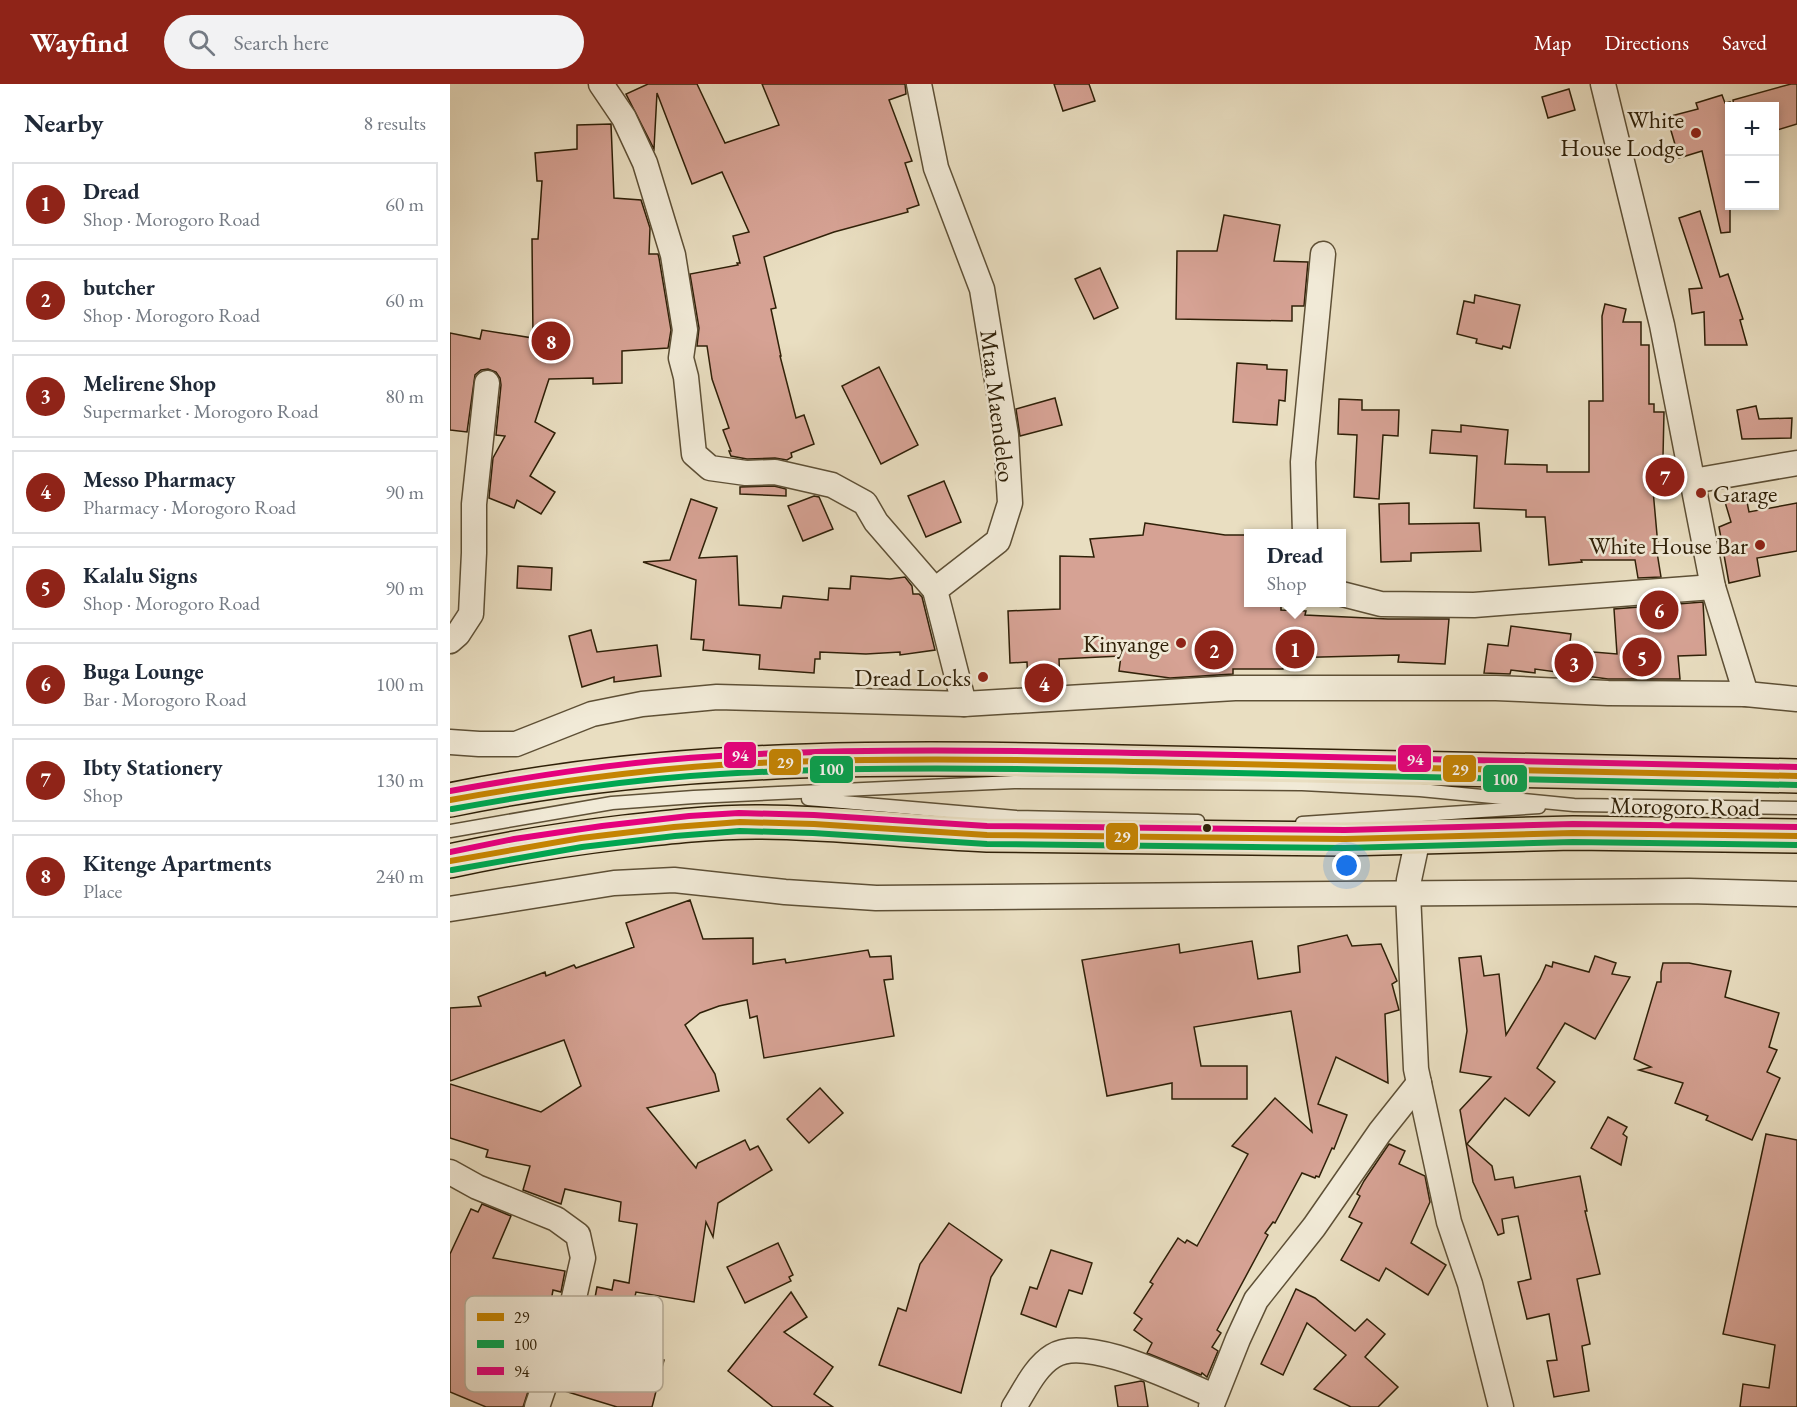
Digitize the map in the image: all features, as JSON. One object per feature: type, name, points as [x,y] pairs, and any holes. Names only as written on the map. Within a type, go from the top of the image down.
[{"type":"highway","name":"Morogoro Road","points":[[450,800],[486,792],[595,777],[706,767],[955,758],[1797,776]]},
{"type":"highway","name":"Morogoro Road","points":[[450,861],[504,848],[608,834],[678,826],[754,822],[987,836],[1418,838],[1573,833],[1797,836]]},
{"type":"street","points":[[602,84],[624,118],[645,164],[673,255],[685,330],[681,358],[686,377],[694,454],[710,468],[746,473],[775,472],[832,485],[865,503],[876,522],[935,590],[964,704]]},
{"type":"street","name":"Mtaa Maendeleo","points":[[919,84],[936,168],[982,289],[1006,435],[1010,502],[998,541],[935,590]]},
{"type":"street","points":[[1603,84],[1662,325],[1713,587],[1746,694]]},
{"type":"street","points":[[1305,529],[1303,462],[1323,254]]},
{"type":"street","points":[[450,641],[458,634],[471,614],[474,504],[487,384]]},
{"type":"street","points":[[1693,481],[1797,463]]},
{"type":"street","points":[[1346,595],[1381,604],[1474,605],[1713,587]]},
{"type":"street","points":[[450,742],[516,744],[592,714],[642,704],[717,697],[964,704],[1235,688],[1496,688],[1608,693],[1746,694],[1797,699]]},
{"type":"street","points":[[1418,838],[1408,893],[1416,1069],[1449,1222],[1470,1284],[1501,1407]]},
{"type":"street","points":[[450,909],[614,883],[674,880],[784,892],[876,898],[1689,891],[1797,894]]},
{"type":"street","points":[[1014,1407],[1043,1364],[1055,1354],[1077,1350],[1105,1353],[1212,1402],[1256,1300],[1314,1227],[1380,1132],[1419,1083]]},
{"type":"street","points":[[450,1172],[477,1187],[556,1219],[578,1235],[583,1258],[574,1296]]},
{"type":"street","points":[[537,1407],[542,1392]]},
{"type":"lane","name":"Morogoro Road","points":[[450,831],[612,803],[1014,782],[1302,784],[1420,790],[1574,804],[1797,808]]},
{"type":"lane","name":"Morogoro Road","points":[[765,795],[1016,818],[1307,823],[1574,804]]},
{"type":"building","points":[[648,84],[697,84],[725,143],[779,125],[762,84],[905,84],[906,94],[889,100],[912,161],[905,163],[919,205],[907,209],[908,212],[834,232],[764,257],[776,308],[771,309],[780,356],[796,418],[804,415],[814,444],[791,453],[792,457],[787,460],[747,459],[731,456],[729,451],[731,451],[723,430],[729,428],[712,379],[707,346],[697,346],[699,328],[690,274],[738,265],[737,263],[740,263],[733,236],[749,232],[722,172],[692,184],[657,93],[654,149],[626,94]]},
{"type":"building","points":[[1054,84],[1089,84],[1095,101],[1063,111]]},
{"type":"building","points":[[1797,84],[1797,124],[1779,129],[1779,102],[1733,102],[1733,100]]},
{"type":"building","points":[[1569,89],[1575,110],[1548,118],[1542,97]]},
{"type":"building","points":[[1722,95],[1725,103],[1725,210],[1730,210],[1730,232],[1721,233],[1702,151],[1679,158],[1667,117],[1698,109],[1696,103]]},
{"type":"building","points":[[611,124],[614,198],[641,200],[650,228],[649,254],[658,254],[659,258],[671,330],[668,348],[622,351],[622,383],[593,384],[593,378],[549,379],[535,422],[555,433],[530,476],[555,492],[541,514],[517,500],[514,508],[489,498],[493,458],[505,436],[496,435],[501,385],[496,372],[488,369],[481,370],[475,375],[467,432],[450,430],[450,333],[480,339],[482,330],[533,338],[532,239],[538,239],[542,181],[537,181],[535,153],[577,149],[577,125]]},
{"type":"building","points":[[1700,211],[1720,277],[1728,274],[1743,319],[1740,320],[1747,345],[1705,345],[1704,312],[1692,314],[1689,289],[1702,288],[1679,218]]},
{"type":"building","points":[[1224,215],[1280,225],[1274,261],[1308,262],[1304,306],[1292,306],[1292,321],[1176,319],[1177,251],[1217,251]]},
{"type":"building","points":[[1100,268],[1118,308],[1094,319],[1075,279]]},
{"type":"building","points":[[1475,295],[1520,305],[1510,348],[1503,346],[1502,349],[1476,343],[1477,339],[1457,334],[1464,301],[1474,303]]},
{"type":"building","points":[[1605,304],[1626,309],[1623,322],[1641,322],[1641,345],[1649,345],[1649,404],[1654,404],[1654,412],[1664,412],[1663,457],[1666,457],[1664,490],[1653,490],[1658,546],[1656,546],[1661,577],[1638,578],[1635,560],[1581,560],[1582,562],[1549,565],[1545,517],[1526,517],[1526,510],[1474,508],[1477,456],[1430,453],[1432,430],[1461,432],[1461,425],[1508,430],[1505,464],[1547,465],[1547,472],[1589,472],[1589,401],[1603,401],[1602,316]]},
{"type":"building","points":[[1237,363],[1267,365],[1267,369],[1287,370],[1285,401],[1279,400],[1277,425],[1233,422]]},
{"type":"building","points":[[879,367],[918,445],[881,464],[842,386]]},
{"type":"building","points":[[1055,398],[1062,425],[1020,436],[1016,409]]},
{"type":"building","points":[[1339,399],[1362,400],[1362,410],[1399,410],[1398,436],[1383,435],[1379,499],[1354,497],[1357,435],[1338,434]]},
{"type":"building","points":[[1756,406],[1759,419],[1792,418],[1791,438],[1742,439],[1737,410]]},
{"type":"building","points":[[944,481],[961,522],[926,537],[908,496]]},
{"type":"building","points":[[774,486],[786,489],[786,496],[740,494],[740,487]]},
{"type":"building","points":[[814,496],[819,497],[833,529],[803,541],[788,506]]},
{"type":"building","points":[[1746,497],[1749,512],[1797,503],[1797,551],[1757,558],[1760,576],[1729,583],[1719,527],[1731,522],[1725,502]]},
{"type":"building","points":[[691,499],[717,508],[699,558],[737,556],[739,605],[781,608],[783,596],[828,600],[829,588],[850,589],[851,576],[890,579],[905,577],[912,586],[913,594],[919,594],[922,597],[935,650],[900,655],[900,652],[866,654],[820,652],[820,659],[815,659],[814,673],[759,669],[760,655],[703,650],[704,640],[691,639],[696,580],[643,562],[670,560]]},
{"type":"building","points":[[1409,503],[1409,524],[1479,523],[1481,551],[1411,553],[1411,561],[1381,562],[1379,504]]},
{"type":"building","points":[[1145,523],[1225,535],[1244,535],[1244,607],[1281,607],[1281,610],[1306,611],[1305,615],[1449,619],[1445,664],[1398,662],[1399,655],[1283,658],[1283,669],[1233,669],[1233,674],[1170,678],[1119,671],[1121,656],[1059,659],[1060,684],[1028,686],[1027,662],[1010,663],[1008,611],[1060,609],[1060,556],[1094,557],[1090,539],[1143,535]]},
{"type":"building","points":[[518,566],[552,568],[551,590],[517,588]]},
{"type":"building","points":[[1703,602],[1706,655],[1678,656],[1680,679],[1608,679],[1535,669],[1535,673],[1511,670],[1510,674],[1484,673],[1488,644],[1508,646],[1511,626],[1571,634],[1569,650],[1617,654],[1614,609]]},
{"type":"building","points":[[591,630],[597,652],[657,645],[661,676],[614,682],[614,677],[582,687],[569,636]]},
{"type":"building","points":[[690,900],[703,939],[753,938],[753,964],[785,959],[786,963],[868,950],[870,957],[891,956],[893,979],[884,980],[894,1036],[764,1058],[757,1016],[750,1018],[747,1000],[700,1013],[685,1025],[715,1074],[719,1091],[647,1108],[696,1168],[698,1163],[745,1140],[750,1150],[758,1146],[772,1170],[718,1203],[713,1237],[706,1222],[694,1302],[636,1292],[635,1296],[595,1296],[597,1287],[612,1290],[614,1280],[629,1283],[637,1224],[619,1221],[621,1202],[565,1189],[561,1204],[523,1190],[530,1166],[486,1157],[488,1150],[450,1138],[450,1084],[541,1112],[581,1086],[564,1040],[450,1081],[450,1008],[481,1006],[478,997],[545,972],[546,976],[574,965],[576,968],[634,947],[626,923]]},
{"type":"building","points":[[1347,935],[1352,946],[1381,944],[1397,981],[1392,984],[1399,1010],[1385,1014],[1388,1083],[1336,1057],[1318,1104],[1347,1115],[1334,1149],[1332,1148],[1319,1177],[1315,1178],[1302,1173],[1275,1223],[1273,1222],[1265,1233],[1268,1235],[1217,1330],[1221,1333],[1212,1347],[1218,1351],[1207,1377],[1202,1373],[1201,1375],[1147,1353],[1152,1343],[1134,1330],[1142,1319],[1134,1313],[1153,1284],[1150,1282],[1178,1238],[1185,1243],[1187,1240],[1197,1246],[1248,1154],[1232,1146],[1275,1098],[1312,1132],[1291,1011],[1194,1027],[1201,1066],[1247,1066],[1247,1099],[1172,1099],[1172,1083],[1107,1096],[1082,960],[1179,944],[1180,953],[1252,941],[1258,979],[1300,972],[1298,946]]},
{"type":"building","points":[[1481,956],[1484,976],[1499,974],[1506,1035],[1546,965],[1552,967],[1553,962],[1589,972],[1595,956],[1616,963],[1612,974],[1630,977],[1595,1039],[1565,1023],[1537,1068],[1555,1082],[1529,1116],[1505,1098],[1467,1144],[1492,1166],[1495,1180],[1513,1177],[1515,1188],[1580,1176],[1587,1211],[1585,1211],[1600,1274],[1577,1279],[1590,1344],[1582,1346],[1589,1391],[1554,1397],[1547,1361],[1557,1360],[1549,1314],[1527,1319],[1518,1282],[1531,1279],[1518,1216],[1502,1219],[1504,1233],[1498,1235],[1473,1182],[1460,1110],[1491,1077],[1460,1072],[1467,1031],[1459,958]]},
{"type":"building","points":[[1663,963],[1689,963],[1731,971],[1725,997],[1779,1013],[1769,1047],[1777,1050],[1767,1072],[1780,1078],[1752,1140],[1706,1120],[1708,1116],[1675,1103],[1683,1083],[1639,1070],[1651,1067],[1634,1059],[1657,982],[1661,982]]},
{"type":"building","points":[[820,1088],[843,1113],[809,1143],[787,1119]]},
{"type":"building","points":[[1608,1117],[1627,1127],[1623,1134],[1627,1137],[1621,1165],[1591,1148]]},
{"type":"building","points":[[1766,1134],[1797,1140],[1797,1407],[1740,1407],[1743,1384],[1769,1388],[1775,1345],[1723,1334]]},
{"type":"building","points":[[1389,1144],[1405,1151],[1399,1164],[1425,1176],[1430,1202],[1411,1243],[1446,1265],[1428,1295],[1386,1268],[1379,1281],[1341,1260],[1362,1223],[1349,1217],[1360,1196],[1357,1194]]},
{"type":"building","points":[[482,1204],[511,1216],[493,1258],[565,1271],[561,1292],[553,1290],[552,1296],[465,1296],[465,1392],[528,1392],[523,1407],[486,1407],[450,1392],[450,1254],[471,1209],[478,1212]]},
{"type":"building","points":[[949,1223],[1002,1260],[991,1277],[961,1393],[879,1365],[898,1308],[906,1311],[920,1264]]},
{"type":"building","points":[[778,1243],[793,1275],[789,1277],[791,1281],[745,1303],[727,1267]]},
{"type":"building","points":[[1051,1250],[1092,1263],[1082,1294],[1069,1290],[1056,1327],[1021,1314],[1030,1287],[1037,1289]]},
{"type":"building","points":[[1296,1289],[1315,1298],[1355,1331],[1367,1319],[1385,1334],[1365,1357],[1398,1387],[1378,1407],[1351,1407],[1314,1389],[1346,1355],[1307,1323],[1283,1375],[1261,1364]]},
{"type":"building","points":[[791,1292],[807,1317],[784,1332],[833,1367],[814,1394],[833,1407],[773,1407],[728,1371]]},
{"type":"building","points":[[1144,1382],[1148,1407],[1118,1407],[1115,1386]]},
{"type":"building","points":[[568,1392],[656,1392],[652,1407],[617,1407]]},
{"type":"transit line","name":"94","points":[[450,791],[550,774],[651,761],[836,751],[953,750],[1797,767]]},
{"type":"transit line","name":"29","points":[[450,800],[617,774],[719,765],[836,760],[1070,761],[1797,776]]},
{"type":"transit line","name":"100","points":[[452,809],[552,792],[653,779],[837,769],[954,768],[1797,785]]},
{"type":"transit line","name":"94","points":[[450,852],[514,839],[602,826],[739,813],[814,815],[987,826],[1345,830],[1573,824],[1797,827]]},
{"type":"transit line","name":"29","points":[[450,861],[581,838],[740,822],[814,824],[987,835],[1345,839],[1573,833],[1797,836]]},
{"type":"transit line","name":"100","points":[[452,870],[582,847],[740,831],[813,833],[987,844],[1345,848],[1573,842],[1797,845]]},
{"type":"place","name":"White House Lodge","points":[[1696,133]]},
{"type":"place","name":"Kitenge Apartments","points":[[551,341]]},
{"type":"place","name":"Ibty Stationery","points":[[1665,477]]},
{"type":"place","name":"Garage","points":[[1701,493]]},
{"type":"place","name":"White House Bar","points":[[1760,545]]},
{"type":"place","name":"Buga Lounge","points":[[1659,610]]},
{"type":"place","name":"Kinyange","points":[[1181,643]]},
{"type":"place","name":"Dread","points":[[1295,649]]},
{"type":"place","name":"butcher","points":[[1214,650]]},
{"type":"place","name":"Kalalu Signs","points":[[1642,657]]},
{"type":"place","name":"Melirene Shop","points":[[1574,663]]},
{"type":"place","name":"Dread Locks","points":[[983,677]]},
{"type":"place","name":"Messo Pharmacy","points":[[1044,683]]}]
